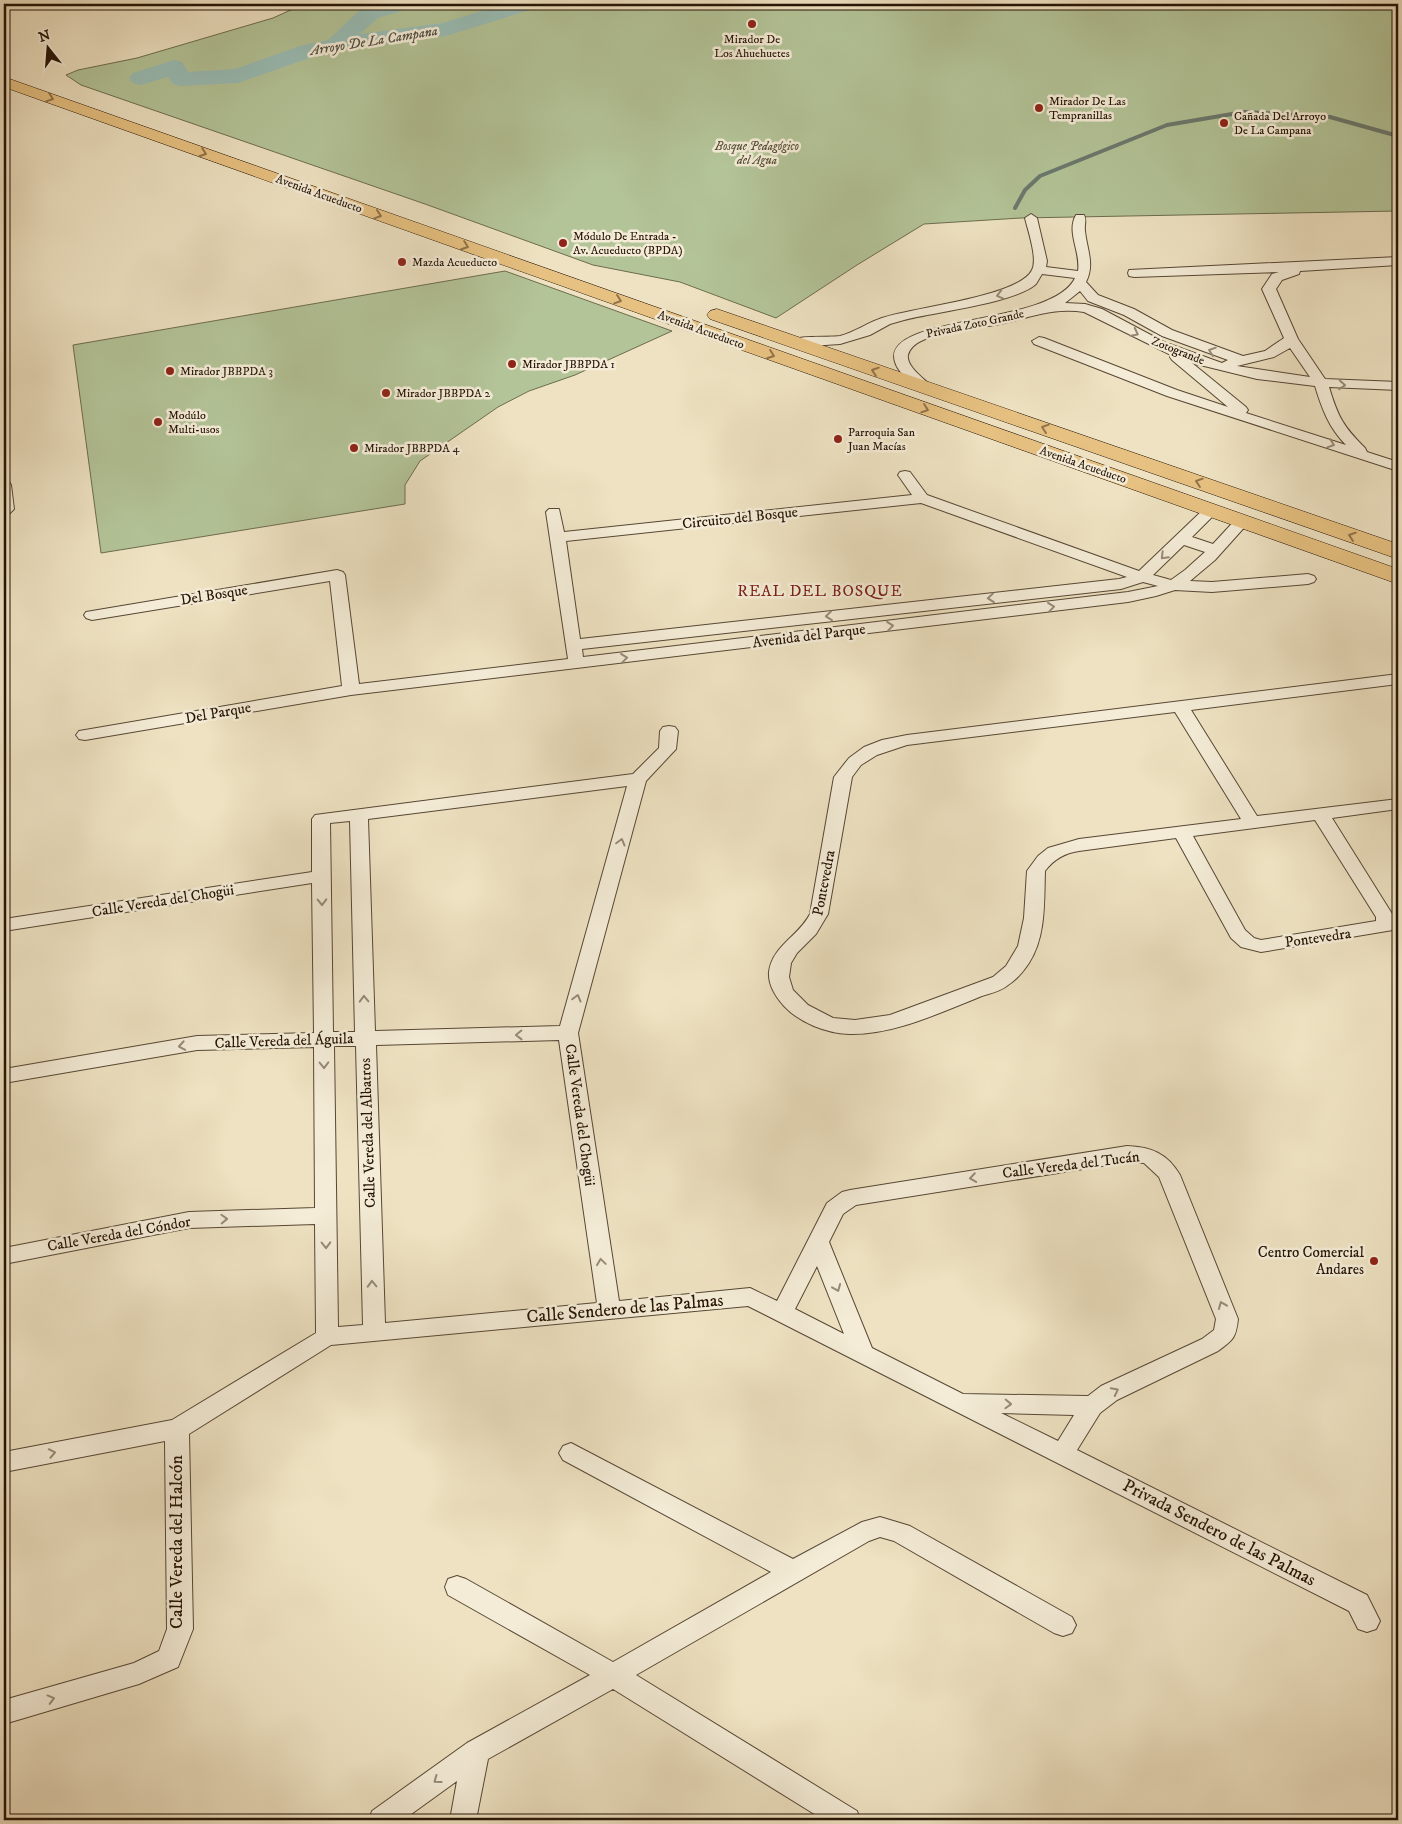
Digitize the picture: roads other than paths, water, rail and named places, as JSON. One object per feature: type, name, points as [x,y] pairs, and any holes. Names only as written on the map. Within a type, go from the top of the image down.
[{"type":"main road","name":"Avenida Acueducto","points":[[4,67],[329,180]]},
{"type":"main road","name":"Avenida Acueducto","points":[[4,82],[1398,577]]},
{"type":"main road","points":[[419,230],[443,219]]},
{"type":"main road","name":"Avenida Acueducto","points":[[521,246],[1398,552]]},
{"type":"street","points":[[796,343],[840,340],[865,332],[885,321],[1001,296],[1031,281],[1039,270],[1039,251],[1032,218]]},
{"type":"street","points":[[1040,309],[1061,299],[1081,279],[1086,262],[1077,224],[1080,218]]},
{"type":"street","points":[[1134,273],[1215,271],[1398,261]]},
{"type":"street","points":[[1269,289],[1277,277],[1312,266]]},
{"type":"street","points":[[1039,270],[1081,279]]},
{"type":"street","points":[[1215,271],[1252,277],[1262,282],[1269,289],[1291,339],[1317,377],[1330,413],[1340,431],[1358,449],[1372,458]]},
{"type":"street","name":"Zotogrande","points":[[1081,279],[1093,298],[1108,310],[1170,350],[1221,367],[1250,374],[1317,377],[1398,376]]},
{"type":"street","name":"Zotogrande","points":[[1040,309],[1073,306],[1129,312],[1166,334],[1223,355],[1317,377],[1398,386]]},
{"type":"street","name":"Privada Zoto Grande","points":[[925,388],[902,363],[901,355],[911,341],[934,332],[1040,309]]},
{"type":"street","points":[[1202,379],[1221,367],[1278,351],[1291,339]]},
{"type":"street","points":[[1039,341],[1172,393],[1284,428],[1398,467]]},
{"type":"street","points":[[1170,350],[1202,379],[1252,418]]},
{"type":"street","points":[[1172,393],[1195,391],[1202,388],[1202,379]]},
{"type":"street","points":[[1284,428],[1310,428],[1321,425],[1328,420],[1330,413]]},
{"type":"street","points":[[905,475],[920,494]]},
{"type":"street","points":[[4,485],[6,508],[4,511]]},
{"type":"street","name":"Circuito del Bosque","points":[[558,537],[920,494],[1142,577],[1174,585]]},
{"type":"street","name":"Avenida del Parque","points":[[574,645],[1121,584],[1142,577],[1211,510]]},
{"type":"street","points":[[554,512],[576,664]]},
{"type":"street","name":"Avenida del Parque","points":[[351,690],[1152,593],[1174,585],[1215,550],[1242,522]]},
{"type":"street","points":[[1181,539],[1215,550]]},
{"type":"street","name":"Del Bosque","points":[[92,615],[336,575],[351,690]]},
{"type":"street","points":[[1174,585],[1212,587],[1308,579]]},
{"type":"street","name":"Pontevedra","points":[[1398,679],[907,740],[884,745],[860,757],[849,766],[843,777],[816,924],[809,933],[786,953],[781,963],[779,973],[784,993],[801,1011],[817,1019],[853,1027],[896,1020],[1000,982],[1012,974],[1028,951],[1032,936],[1036,871],[1045,858],[1065,847],[1398,804]]},
{"type":"street","name":"Del Parque","points":[[85,735],[351,690]]},
{"type":"street","points":[[1180,706],[1252,822]]},
{"type":"street","name":"Calle Vereda del Chogüi","points":[[609,1310],[568,1033],[638,779],[667,749],[669,731]]},
{"type":"street","points":[[327,1337],[321,819],[638,779]]},
{"type":"street","name":"Calle Vereda del Albatros","points":[[359,814],[374,1332]]},
{"type":"street","name":"Pontevedra","points":[[1182,832],[1238,934],[1248,943],[1261,946],[1386,926],[1385,917],[1320,814]]},
{"type":"street","name":"Calle Vereda del Chogüi","points":[[4,925],[322,876]]},
{"type":"street","name":"Calle Vereda del Águila","points":[[4,1076],[197,1043],[568,1033]]},
{"type":"street","name":"Calle Vereda del Tucán","points":[[782,1313],[835,1209],[850,1198],[1127,1154],[1146,1154],[1161,1163],[1169,1175],[1227,1318],[1225,1334],[1210,1345],[1109,1394],[1092,1406],[1062,1454]]},
{"type":"street","name":"Calle Vereda del Cóndor","points":[[4,1256],[189,1220],[326,1216]]},
{"type":"street","points":[[818,1243],[863,1354]]},
{"type":"street","name":"Calle Sendero de las Palmas","points":[[177,1430],[327,1337],[750,1297],[1062,1454]]},
{"type":"street","points":[[960,1402],[1092,1406]]},
{"type":"street","points":[[4,1462],[177,1430]]},
{"type":"street","name":"Calle Vereda del Halcón","points":[[4,1712],[139,1673],[169,1659],[180,1629],[177,1430]]},
{"type":"street","points":[[571,1452],[792,1571]]},
{"type":"street","name":"Privada Sendero de las Palmas","points":[[1062,1454],[1358,1603],[1367,1620]]},
{"type":"street","points":[[382,1820],[476,1752],[862,1532],[880,1527],[901,1533],[1063,1625]]},
{"type":"street","points":[[457,1588],[613,1675],[847,1820]]},
{"type":"street","points":[[462,1820],[476,1752]]},
{"type":"waterway","points":[[337,43],[370,13],[400,4]]},
{"type":"waterway","name":"Arroyo De La Campana","points":[[141,78],[174,67],[181,79],[238,76],[308,51],[348,42],[446,29],[525,4]]},
{"type":"waterway","points":[[1015,208],[1025,190],[1040,176],[1167,125],[1244,112],[1330,117],[1398,136]]},
{"type":"place","name":"Mirador De Los Ahuehuetes","points":[[752,24]]},
{"type":"place","name":"Mirador De Las Tempranillas","points":[[1039,108]]},
{"type":"place","name":"Cañada Del Arroyo De La Campana","points":[[1224,123]]},
{"type":"place","name":"Módulo De Entrada - Av. Acueducto (BPDA)","points":[[563,243]]},
{"type":"place","name":"Mazda Acueducto","points":[[402,262]]},
{"type":"place","name":"Mirador JBBPDA 1","points":[[512,364]]},
{"type":"place","name":"Mirador JBBPDA 3","points":[[170,371]]},
{"type":"place","name":"Mirador JBBPDA 2","points":[[386,393]]},
{"type":"place","name":"Modúlo Multi-usos","points":[[158,422]]},
{"type":"place","name":"Parroquia San Juan Macías","points":[[838,439]]},
{"type":"place","name":"Mirador JBBPDA 4","points":[[354,448]]},
{"type":"place","name":"Centro Comercial Andares","points":[[1374,1261]]},
{"type":"district","name":"REAL DEL BOSQUE","points":[[820,591]]},
{"type":"park label","name":"Bosque Pedagógico del Agua","points":[[757,153]]}]
